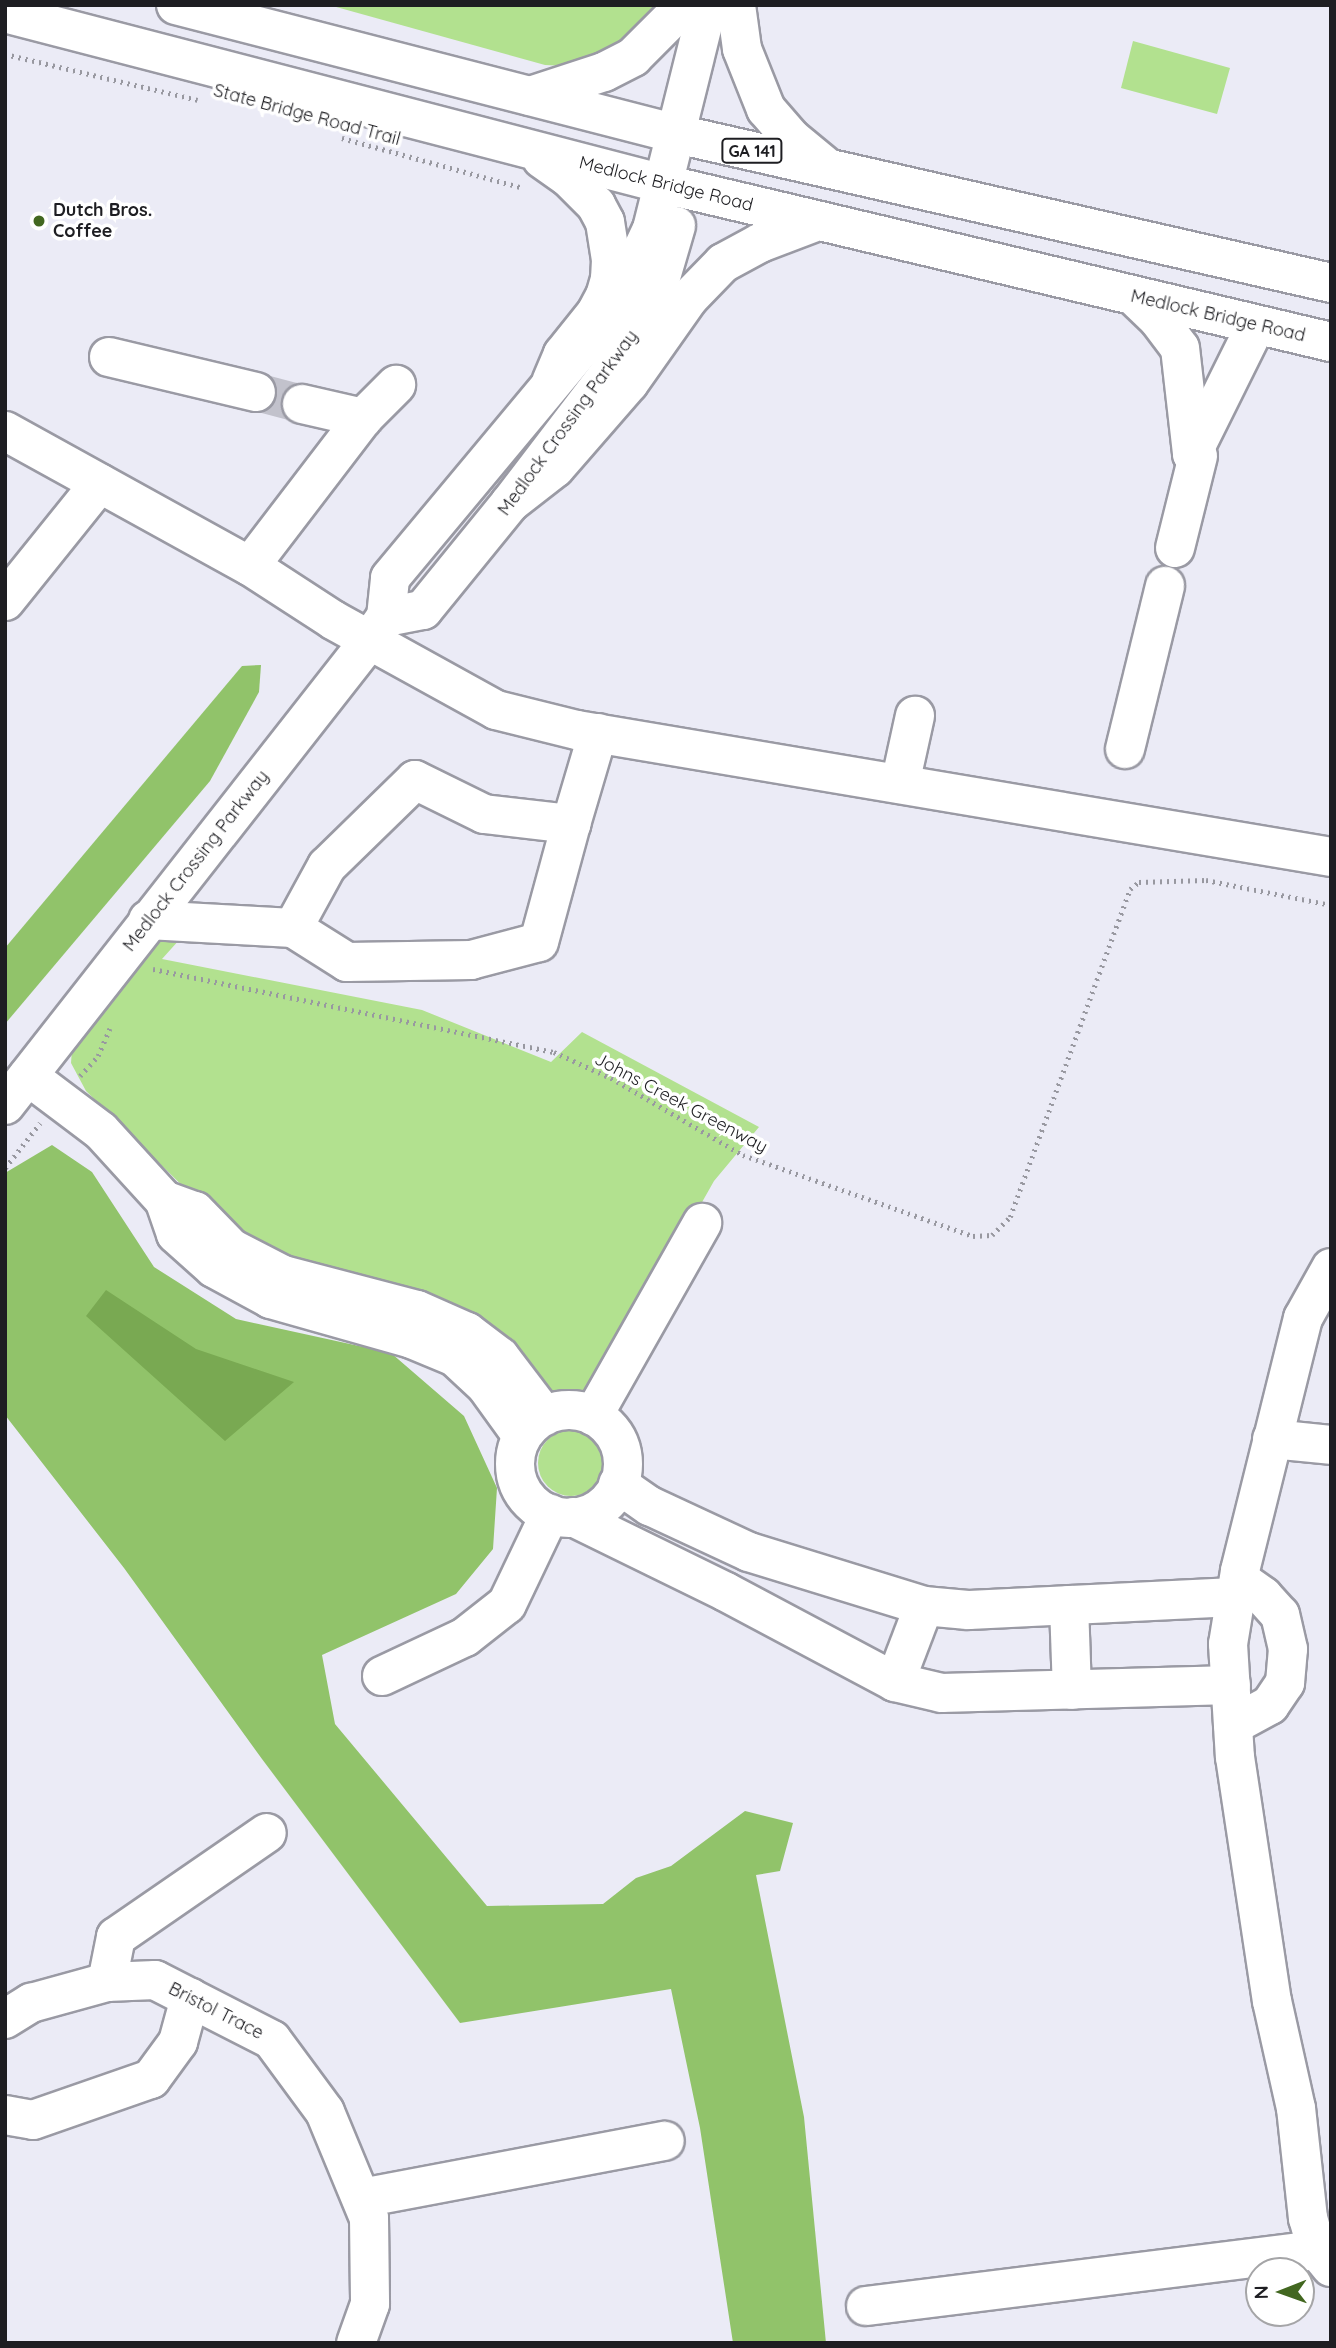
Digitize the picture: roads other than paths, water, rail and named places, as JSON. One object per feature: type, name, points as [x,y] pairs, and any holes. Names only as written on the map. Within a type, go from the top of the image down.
[{"type":"main road","name":"GA 141","points":[[176,5],[689,137],[1331,283]]},
{"type":"main road","points":[[529,96],[592,76],[633,57],[685,5]]},
{"type":"main road","name":"Medlock Crossing Parkway","points":[[378,629],[423,610],[510,503],[635,335],[657,291],[675,187],[727,24],[718,5]]},
{"type":"main road","points":[[736,5],[742,48],[766,109],[791,138],[829,169]]},
{"type":"main road","name":"Medlock Bridge Road","points":[[5,13],[675,187],[1331,342]]},
{"type":"main road","points":[[529,149],[568,177],[596,205],[605,222],[611,260],[610,279],[605,296],[596,313],[563,354],[551,382]]},
{"type":"main road","name":"Medlock Crossing Parkway","points":[[16,1091],[378,629],[390,578],[551,382],[599,330],[614,309],[675,187]]},
{"type":"main road","points":[[510,503],[564,458],[629,383],[689,298],[723,263],[760,243],[818,221]]},
{"type":"main road","points":[[1133,296],[1158,319],[1180,348],[1192,454],[1256,325]]},
{"type":"main road","points":[[109,357],[256,392]]},
{"type":"main road","points":[[250,566],[363,418],[396,385]]},
{"type":"main road","points":[[302,404],[363,418]]},
{"type":"main road","points":[[5,431],[250,566],[378,629],[496,710],[598,733],[1331,857]]},
{"type":"main road","points":[[1175,548],[1198,456]]},
{"type":"main road","points":[[5,600],[100,483]]},
{"type":"main road","points":[[1125,749],[1165,586]]},
{"type":"main road","points":[[900,784],[915,716]]},
{"type":"main road","points":[[148,920],[293,928],[347,962],[471,960],[539,942],[598,733]]},
{"type":"main road","points":[[293,928],[327,866],[415,780],[484,814],[571,824]]},
{"type":"main road","points":[[16,1091],[59,1100],[102,1131],[164,1200],[195,1211],[231,1248],[283,1275],[417,1310],[467,1332],[500,1357],[534,1426]]},
{"type":"main road","points":[[593,1416],[702,1223]]},
{"type":"main road","points":[[866,2305],[1324,2259],[1308,2218],[1296,2108],[1272,2001],[1235,1757],[1228,1644],[1272,1439],[1303,1318],[1331,1268]]},
{"type":"main road","points":[[383,1676],[465,1637],[507,1604],[561,1516],[601,1508],[618,1484],[622,1472],[621,1451],[612,1432],[593,1416],[577,1410],[556,1411],[534,1426],[515,1456],[516,1477],[525,1496],[541,1511],[561,1516],[714,1586],[895,1682],[942,1693],[1231,1685]]},
{"type":"main road","points":[[1272,1439],[1331,1446]]},
{"type":"main road","points":[[618,1484],[650,1506],[749,1552],[924,1606],[968,1610],[1069,1605],[1238,1588],[1263,1596],[1280,1615],[1288,1649],[1284,1683],[1270,1705],[1233,1725]]},
{"type":"main road","points":[[1069,1605],[1072,1690]]},
{"type":"main road","points":[[895,1682],[924,1606]]},
{"type":"main road","points":[[107,1982],[116,1937],[267,1833]]},
{"type":"main road","name":"Bristol Trace","points":[[5,2019],[31,2003],[107,1982],[155,1980],[272,2039],[325,2112],[369,2217],[370,2304],[356,2343]]},
{"type":"main road","points":[[5,2115],[33,2120],[151,2080],[178,2042],[190,1998]]},
{"type":"main road","points":[[362,2198],[665,2141]]},
{"type":"tunnel","points":[[256,392],[302,404]]},
{"type":"place","name":"Dutch Bros. Coffee","points":[[39,221]]}]
